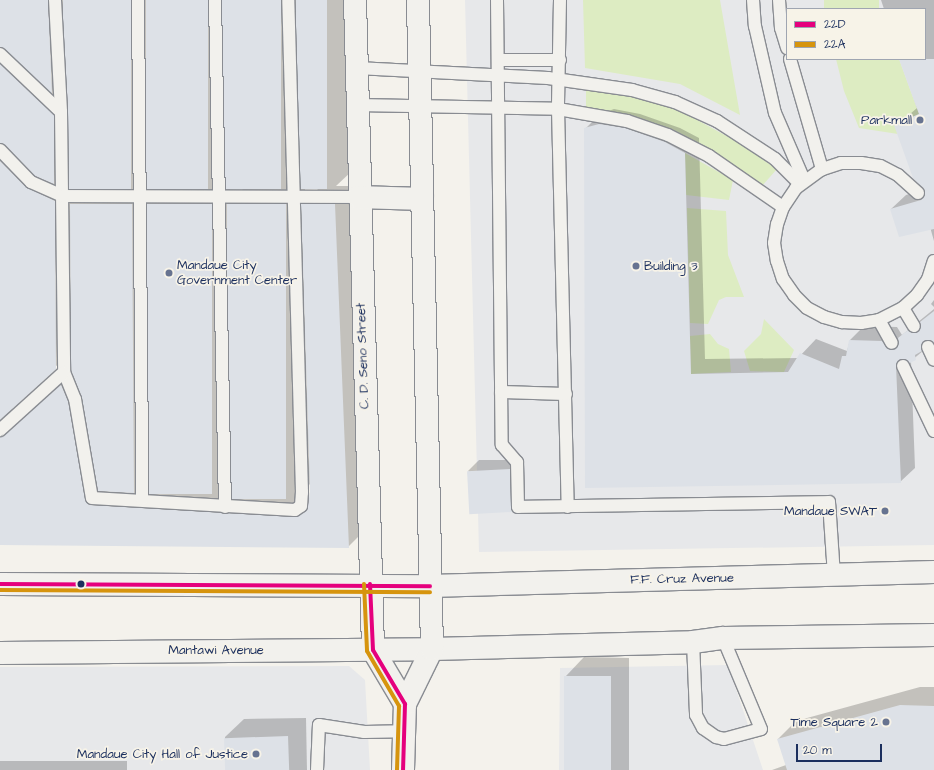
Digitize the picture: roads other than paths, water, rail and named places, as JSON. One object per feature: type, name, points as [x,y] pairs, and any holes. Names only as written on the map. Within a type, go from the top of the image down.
[{"type":"street","name":"C. D. Seno Street","points":[[355,0],[359,197],[373,650],[405,704]]},
{"type":"street","points":[[403,770],[405,704],[432,649],[418,0]]},
{"type":"street","points":[[359,197],[422,199]]},
{"type":"street","name":"F.F. Cruz Avenue","points":[[430,586],[834,576],[934,572]]},
{"type":"street","points":[[0,584],[370,584],[430,586]]},
{"type":"street","points":[[432,649],[693,642],[723,638],[934,635]]},
{"type":"street","name":"Mantawi Avenue","points":[[0,653],[432,649]]},
{"type":"lane","points":[[55,0],[61,112],[64,372],[75,399],[92,498],[142,499],[225,507],[295,510],[301,506],[288,0]]},
{"type":"lane","points":[[138,0],[142,499]]},
{"type":"lane","points":[[215,0],[225,507]]},
{"type":"lane","points":[[498,0],[502,445],[517,462],[518,507],[829,502],[834,576]]},
{"type":"lane","points":[[560,0],[560,80],[558,109],[568,507]]},
{"type":"lane","points":[[753,0],[755,26],[775,113],[802,182]]},
{"type":"lane","points":[[780,0],[781,28],[786,45]]},
{"type":"lane","points":[[0,54],[61,112]]},
{"type":"lane","points":[[498,60],[560,60]]},
{"type":"lane","points":[[790,60],[822,169]]},
{"type":"lane","points":[[357,68],[560,80],[632,90],[696,110],[745,138],[775,159],[802,182]]},
{"type":"lane","points":[[357,105],[498,106],[558,109],[627,121],[682,141],[735,172],[783,207]]},
{"type":"lane","points":[[0,150],[31,182],[62,196],[293,195],[359,197]]},
{"type":"lane","points":[[918,193],[898,175],[880,166],[848,163],[822,169],[802,182],[783,207],[776,224],[774,243],[777,261],[783,279],[794,295],[808,308],[824,317],[842,322],[861,323],[879,320],[903,308],[921,290],[934,261]]},
{"type":"lane","points":[[903,308],[914,326]]},
{"type":"lane","points":[[879,320],[892,343]]},
{"type":"lane","points":[[928,347],[934,360]]},
{"type":"lane","points":[[903,366],[934,431]]},
{"type":"lane","points":[[0,430],[64,372]]},
{"type":"lane","points":[[501,392],[566,394]]},
{"type":"lane","points":[[693,642],[696,715],[703,728],[716,737],[724,739],[761,729],[723,638]]},
{"type":"lane","points":[[317,770],[318,725],[364,732],[403,731]]},
{"type":"place","name":"Parkmall","points":[[920,120]]},
{"type":"place","name":"Building 3","points":[[636,266]]},
{"type":"place","name":"Mandaue City Government Center","points":[[169,273]]},
{"type":"place","name":"Mandaue SWAT","points":[[885,511]]},
{"type":"place","name":"Time Square 2","points":[[886,722]]},
{"type":"place","name":"Mandaue City Hall of Justice","points":[[256,754]]}]
